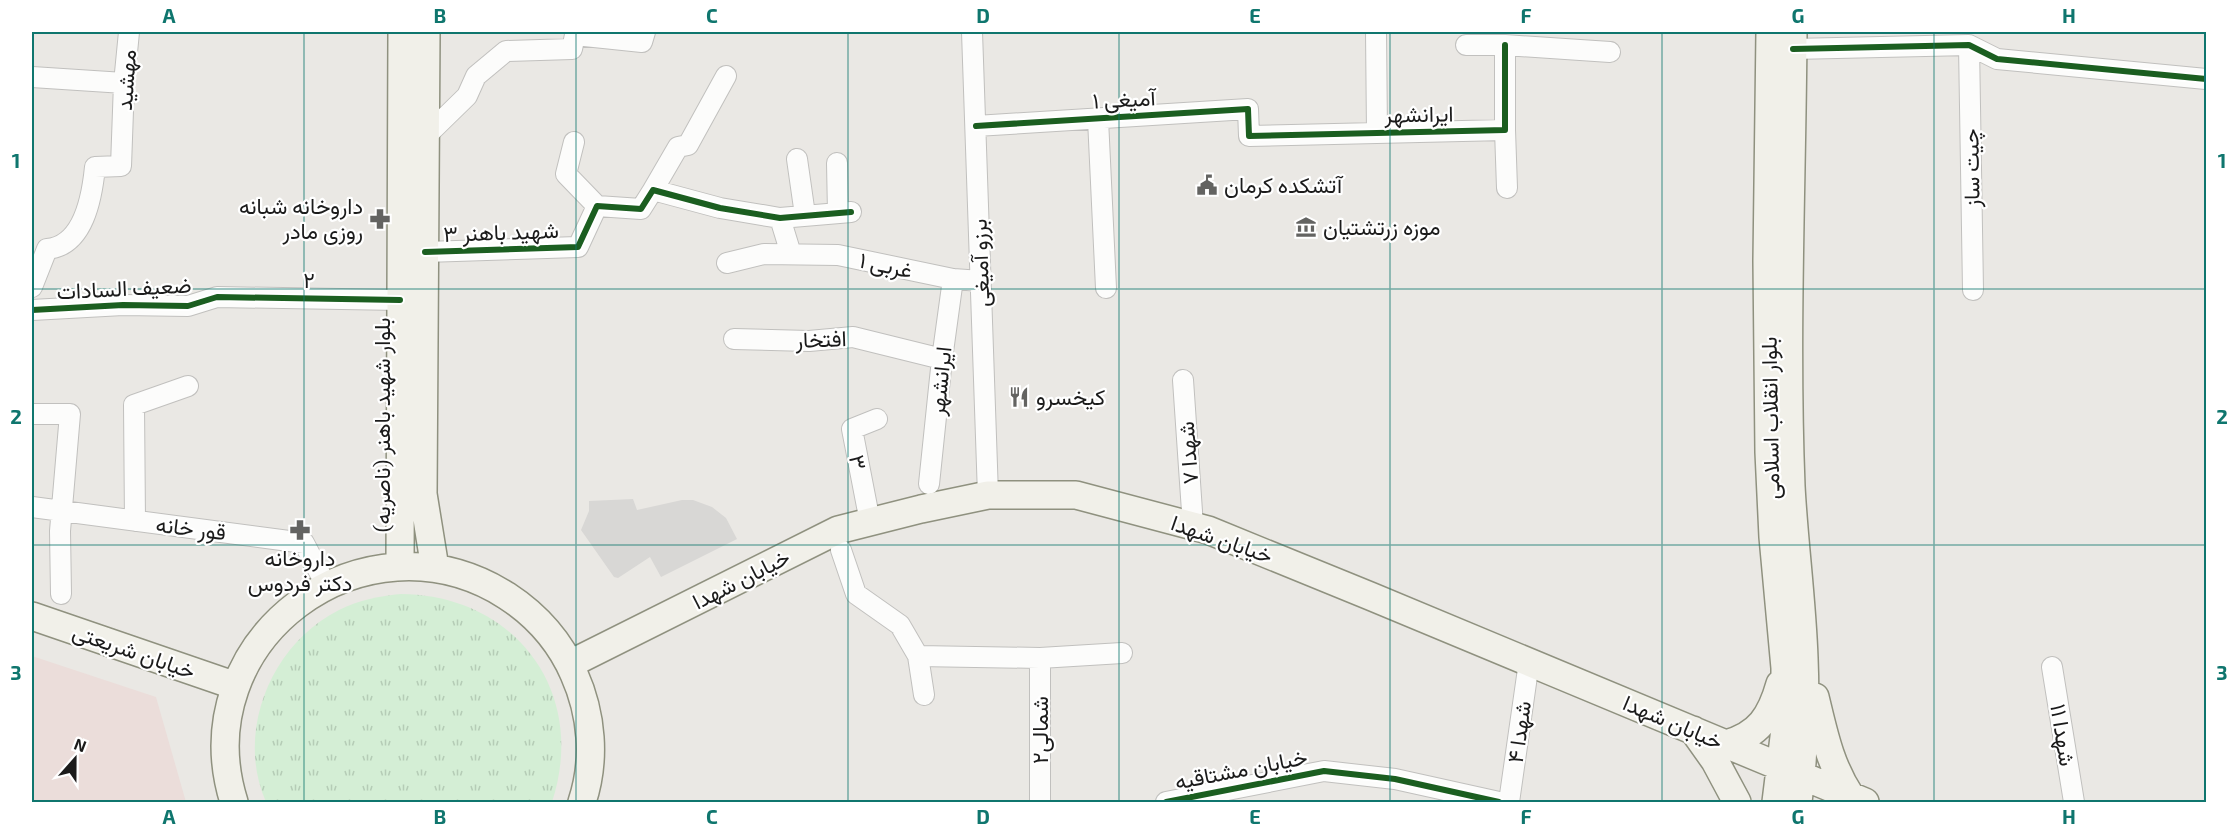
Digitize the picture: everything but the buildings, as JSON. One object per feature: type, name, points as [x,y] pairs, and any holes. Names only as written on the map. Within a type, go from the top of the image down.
[{"type":"main road","name":"بلوار شهید باهنر (ناصریه)","points":[[400,566],[402,32]]},
{"type":"main road","name":"بلوار شهید باهنر (ناصریه)","points":[[426,32],[423,494],[435,568]]},
{"type":"main road","name":"بلوار انقلاب اسلامی","points":[[1770,32],[1768,386],[1773,537],[1788,581]]},
{"type":"main road","name":"بلوار انقلاب اسلامی","points":[[1793,40],[1789,324],[1791,485],[1788,581],[1794,660],[1785,729],[1798,802]]},
{"type":"main road","name":"خیابان شهدا","points":[[570,664],[838,530],[988,495],[1076,495],[1208,530],[1858,800]]},
{"type":"main road","points":[[234,802],[228,778],[225,742],[227,723],[236,687],[252,654],[274,624],[298,603],[326,585],[362,572],[400,566],[435,568],[478,580],[516,602],[549,633],[570,664],[582,695],[590,733],[590,766],[582,802]]},
{"type":"main road","name":"خیابان شریعتی","points":[[32,616],[236,687]]},
{"type":"main road","points":[[1726,744],[1741,740],[1765,720],[1794,660]]},
{"type":"main road","points":[[1794,660],[1832,762],[1840,779],[1858,800]]},
{"type":"main road","points":[[1694,730],[1715,761],[1737,802]]},
{"type":"main road","name":"بلوار انقلاب اسلامی","points":[[1776,802],[1791,772]]},
{"type":"street","name":"مهشید","points":[[32,287],[47,249],[63,246],[83,219],[91,199],[96,167],[121,166],[124,83],[129,32]]},
{"type":"street","points":[[425,137],[467,96],[476,76],[507,41],[572,50],[575,35],[642,42],[645,32]]},
{"type":"street","name":"برزو آمیغی","points":[[972,32],[988,495]]},
{"type":"street","points":[[1376,32],[1377,133]]},
{"type":"street","points":[[1793,40],[1969,45],[1998,59],[2206,79]]},
{"type":"street","points":[[1466,45],[1505,45],[1610,52]]},
{"type":"street","points":[[1505,45],[1507,188]]},
{"type":"street","name":"چیت ساز","points":[[1969,45],[1973,290]]},
{"type":"street","points":[[574,142],[566,174],[597,206],[641,209],[678,147],[688,145],[726,76]]},
{"type":"street","points":[[32,77],[124,83]]},
{"type":"street","name":"آمیغی ۱","points":[[976,126],[1248,110],[1249,136]]},
{"type":"street","points":[[1098,118],[1106,288]]},
{"type":"street","name":"ایرانشهر","points":[[1249,136],[1505,130]]},
{"type":"street","points":[[797,159],[805,215]]},
{"type":"street","points":[[653,190],[720,208],[780,218],[844,212],[837,163]]},
{"type":"street","name":"شهید باهنر ۳","points":[[425,252],[578,247],[597,206]]},
{"type":"street","points":[[780,218],[791,254]]},
{"type":"street","name":"۱ غربی","points":[[727,263],[764,254],[838,255],[953,279],[981,281]]},
{"type":"street","name":"ایرانشهر","points":[[929,484],[953,279]]},
{"type":"street","name":"۲","points":[[218,297],[400,300]]},
{"type":"street","name":"ضعیف السادات","points":[[32,310],[123,305],[188,306],[218,297]]},
{"type":"street","name":"افتخار","points":[[734,339],[809,341],[853,337],[942,359]]},
{"type":"street","name":"شهدا ۷","points":[[1183,380],[1193,526]]},
{"type":"street","points":[[135,521],[134,405],[188,386]]},
{"type":"street","points":[[32,414],[70,414],[62,510],[61,594]]},
{"type":"street","name":"۳","points":[[870,522],[852,429],[877,419]]},
{"type":"street","name":"قور خانه","points":[[32,507],[304,543],[326,585]]},
{"type":"street","points":[[841,550],[856,594],[900,625],[918,656],[924,695]]},
{"type":"street","points":[[918,656],[1040,658],[1122,653]]},
{"type":"street","name":"شمالی۲","points":[[1040,658],[1040,802]]},
{"type":"street","name":"شهدا ۴","points":[[1509,802],[1529,662]]},
{"type":"street","name":"شهدا ۱۱","points":[[2052,667],[2074,802]]},
{"type":"street","name":"خیابان مشتاقیه","points":[[1166,802],[1324,771],[1395,779],[1499,802]]},
{"type":"shaded area","points":[[633,499],[637,510],[682,500],[693,500],[712,507],[726,518],[737,539],[661,577],[650,557],[618,578],[614,577],[581,530],[589,511],[589,501]]},
{"type":"shaded area","points":[[32,656],[156,697],[186,802],[32,802]]},
{"type":"green space","points":[[401,594],[442,599],[478,612],[509,632],[533,658],[550,689],[560,724],[561,762],[552,802],[266,802],[257,775],[255,747],[258,719],[265,692],[278,667],[295,644],[315,625],[339,610],[370,599]]},
{"type":"cycle path","points":[[976,126],[1248,109],[1249,136],[1505,130],[1505,45]]},
{"type":"cycle path","points":[[1793,49],[1969,45],[1997,59],[2206,79]]},
{"type":"cycle path","points":[[425,252],[578,247],[597,206],[641,209],[653,190],[720,208],[780,218],[851,212]]},
{"type":"cycle path","points":[[32,310],[123,305],[188,306],[217,297],[400,300]]},
{"type":"cycle path","points":[[1166,802],[1324,771],[1395,779],[1499,802]]},
{"type":"place","name":"آتشکده کرمان","points":[[1207,185]]},
{"type":"place","name":"داروخانه شبانه روزی مادر","points":[[380,219]]},
{"type":"place","name":"موزه زرتشتیان","points":[[1306,227]]},
{"type":"place","name":"کیخسرو","points":[[1019,397]]},
{"type":"place","name":"داروخانه دکتر فردوس","points":[[300,530]]}]
